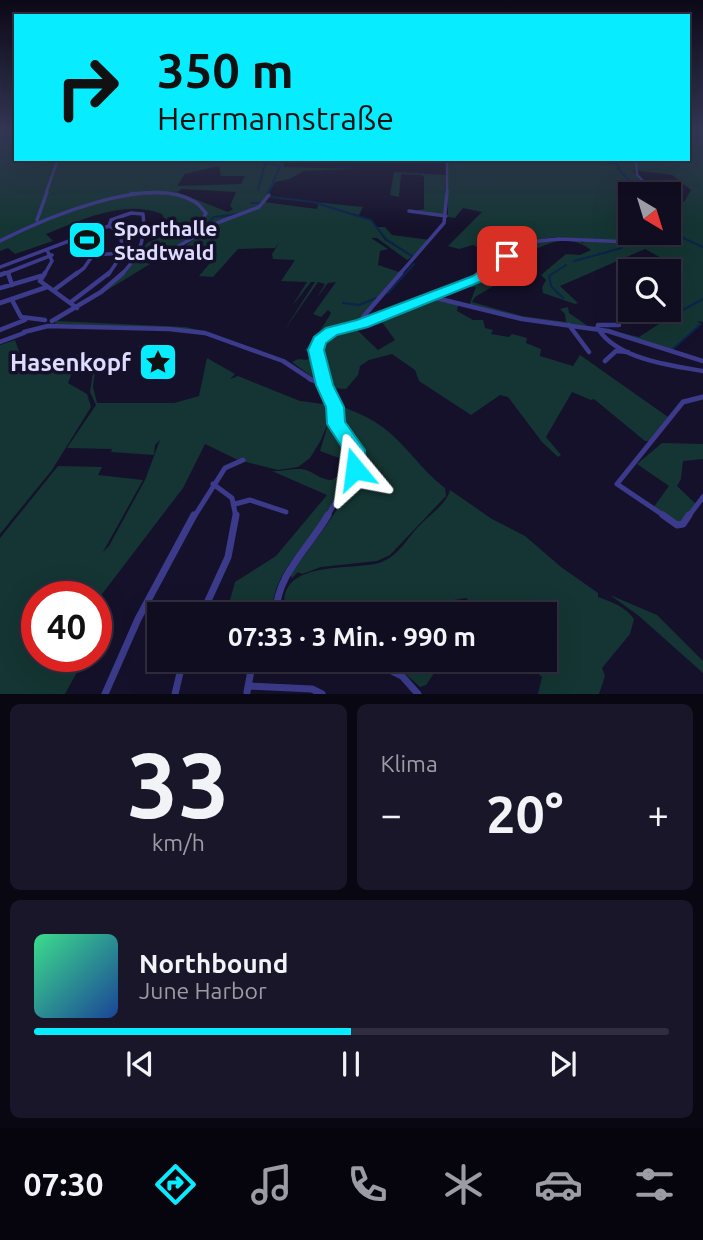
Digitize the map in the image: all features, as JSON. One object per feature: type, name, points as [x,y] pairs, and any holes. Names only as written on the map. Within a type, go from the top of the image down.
[{"type":"street","points":[[37,221],[55,162]]},
{"type":"street","points":[[362,324],[363,317],[439,230],[446,216],[447,162]]},
{"type":"street","points":[[635,162],[636,175],[643,182]]},
{"type":"street","points":[[0,241],[17,235],[37,221],[130,193],[153,192],[194,201],[204,210],[205,218],[191,237]]},
{"type":"street","points":[[161,257],[217,222],[259,207],[269,195]]},
{"type":"street","points":[[409,211],[446,216]]},
{"type":"street","points":[[0,267],[109,226],[112,219],[130,213],[141,213],[146,223],[147,238],[141,253],[130,266],[77,307],[0,342]]},
{"type":"street","points":[[71,302],[106,278],[123,253],[120,232],[109,226]]},
{"type":"street","points":[[276,602],[282,582],[332,510],[356,465],[355,450],[336,424],[335,407],[324,385],[317,344],[332,332],[362,324],[478,278],[514,250],[530,242],[558,239],[618,241]]},
{"type":"street","points":[[47,250],[52,255],[52,264],[40,281],[77,307]]},
{"type":"street","points":[[54,290],[84,268],[93,255],[123,253]]},
{"type":"street","points":[[0,275],[52,255]]},
{"type":"street","points":[[30,263],[34,276]]},
{"type":"street","points":[[8,272],[12,285]]},
{"type":"street","points":[[0,288],[34,276],[42,276]]},
{"type":"street","points":[[0,303],[48,286]]},
{"type":"street","points":[[433,295],[442,300],[525,320],[598,329],[703,361]]},
{"type":"street","points":[[12,300],[19,315],[26,319],[60,327],[205,333],[283,361],[315,383],[324,385]]},
{"type":"street","points":[[0,330],[26,319]]},
{"type":"street","points":[[569,325],[589,352]]},
{"type":"street","points":[[598,329],[598,326],[619,325]]},
{"type":"street","points":[[598,329],[601,334],[629,352],[660,364],[703,371]]},
{"type":"street","points":[[605,361],[616,351],[629,352]]},
{"type":"street","points":[[703,397],[683,402],[617,484],[677,525],[683,524],[703,497]]},
{"type":"street","points":[[105,694],[138,619],[213,484],[225,468],[243,460]]},
{"type":"street","points":[[207,602],[234,538],[237,523],[235,504],[229,495],[213,484]]},
{"type":"street","points":[[235,504],[250,500],[286,512]]},
{"type":"street","points":[[175,694],[180,672]]},
{"type":"street","points":[[251,672],[248,689],[312,690],[322,694]]},
{"type":"street","points":[[396,672],[418,694]]},
{"type":"green space","points":[[0,162],[285,162],[283,167],[356,169],[304,171],[289,179],[275,182],[264,202],[317,209],[315,202],[363,207],[359,215],[350,213],[371,220],[385,240],[412,257],[407,260],[377,238],[371,238],[388,249],[380,251],[378,265],[399,272],[356,323],[359,326],[355,328],[378,350],[395,340],[379,318],[429,298],[458,305],[457,311],[473,320],[483,320],[485,328],[493,330],[491,334],[509,337],[512,334],[527,338],[526,343],[541,349],[540,356],[573,366],[580,355],[668,417],[650,441],[645,441],[594,399],[572,392],[546,437],[561,455],[558,457],[542,442],[508,397],[500,395],[471,415],[419,381],[415,370],[392,354],[369,360],[360,366],[358,375],[346,389],[329,388],[326,359],[318,360],[319,382],[292,362],[298,359],[307,360],[312,355],[305,350],[331,313],[328,310],[321,317],[313,314],[336,282],[328,283],[316,299],[325,284],[318,282],[283,332],[315,282],[311,282],[292,306],[307,282],[281,281],[295,260],[273,259],[272,254],[279,243],[275,248],[238,249],[213,277],[199,276],[217,255],[175,254],[194,239],[159,259],[148,258],[141,261],[150,264],[57,321],[185,327],[199,330],[55,324],[56,320],[104,291],[103,289],[131,265],[147,243],[165,235],[165,220],[162,214],[133,209],[103,213],[46,234],[53,241],[15,254],[8,248],[0,251]],"holes":[[[219,166],[221,176],[245,176],[241,184],[177,186],[185,174]],[[182,189],[236,192],[230,206],[233,209],[228,212],[177,192]]]},
{"type":"green space","points":[[448,162],[703,162],[703,322],[698,321],[701,324],[673,350],[600,328],[639,337],[662,322],[681,322],[681,259],[663,259],[645,249],[560,286],[578,303],[543,293],[542,287],[546,280],[541,275],[566,254],[580,255],[591,250],[572,241],[552,243],[533,251],[514,263],[524,268],[475,297],[472,302],[522,316],[566,322],[565,314],[560,309],[568,307],[569,313],[588,326],[520,317],[469,306],[476,287],[457,288],[493,271],[516,250],[546,240],[581,241],[583,244],[583,239],[554,237],[524,243],[508,251],[476,278],[453,286],[485,268],[487,266],[482,263],[490,257],[488,252],[473,245],[459,249],[448,246],[482,212],[463,208],[455,218],[448,217]]},
{"type":"green space","points":[[394,172],[446,175],[444,215],[413,211],[424,209],[424,177],[421,175],[401,174],[399,197],[390,195]]},
{"type":"green space","points":[[376,227],[385,227],[392,235],[430,240],[413,256],[387,239]]},
{"type":"green space","points":[[15,340],[20,354],[32,359],[79,355],[68,383],[87,394],[91,407],[52,470],[0,534],[0,345]]},
{"type":"green space","points":[[207,358],[235,374],[230,379],[238,376],[300,401],[330,405],[329,420],[310,458],[298,467],[278,470],[238,460],[205,444],[183,488],[112,581],[21,581],[21,672],[77,672],[65,694],[0,694],[0,538],[58,466],[102,467],[98,475],[143,480],[103,552],[109,546],[145,480],[160,440],[155,445],[154,455],[111,452],[112,449],[67,448],[96,405],[90,392],[93,372],[97,403],[174,403],[199,396]]},
{"type":"green space","points":[[343,407],[370,419],[387,431],[445,488],[446,496],[390,555],[377,561],[321,567],[302,574],[298,572],[292,578],[290,575],[341,503],[356,473],[358,455],[341,426],[337,413],[343,428],[354,438],[341,420]]},
{"type":"green space","points":[[333,408],[337,426],[351,449],[354,465],[323,518],[282,575],[273,602],[229,602],[235,582],[276,556],[327,495],[272,471],[302,469],[332,480],[338,476],[347,461],[320,451]]},
{"type":"green space","points":[[662,443],[703,444],[703,459],[683,461],[681,479],[677,486],[696,504],[685,519],[678,523],[653,508],[669,486],[637,464]]},
{"type":"green space","points":[[450,490],[492,519],[525,536],[561,567],[598,593],[598,597],[622,608],[634,619],[630,634],[602,668],[605,676],[599,694],[538,694],[542,677],[537,672],[557,672],[557,602],[470,602],[466,598],[454,602],[285,602],[290,584],[301,576],[316,571],[386,560],[398,551]]},
{"type":"green space","points":[[610,595],[657,615],[703,661],[703,673],[639,616]]},
{"type":"green space","points":[[403,672],[435,672],[426,685],[420,687]]},
{"type":"waterway","points":[[606,162],[616,164]]},
{"type":"waterway","points":[[616,162],[620,171],[631,182]]},
{"type":"waterway","points":[[258,190],[265,164]]},
{"type":"waterway","points":[[267,164],[281,166]]},
{"type":"waterway","points":[[268,193],[280,167]]},
{"type":"waterway","points":[[270,197],[313,202],[371,220],[386,239],[412,256]]},
{"type":"waterway","points":[[251,203],[260,203]]},
{"type":"waterway","points":[[203,227],[214,217],[238,214]]},
{"type":"waterway","points":[[681,237],[703,247]]},
{"type":"waterway","points":[[574,261],[622,248]]},
{"type":"waterway","points":[[388,293],[414,264]]},
{"type":"waterway","points":[[563,298],[551,286],[549,276],[566,265]]},
{"type":"waterway","points":[[343,303],[359,305],[376,298]]},
{"type":"waterway","points":[[681,311],[703,299]]},
{"type":"waterway","points":[[674,348],[701,324]]},
{"type":"place","name":"Sporthalle Stadtwald","points":[[87,240]]},
{"type":"place","name":"Hasenkopf","points":[[158,362]]},
{"type":"route","points":[[355,469],[355,450],[336,424],[335,407],[324,385],[316,350],[319,341],[325,335],[342,328],[362,324],[465,284],[494,268],[507,256]]}]
